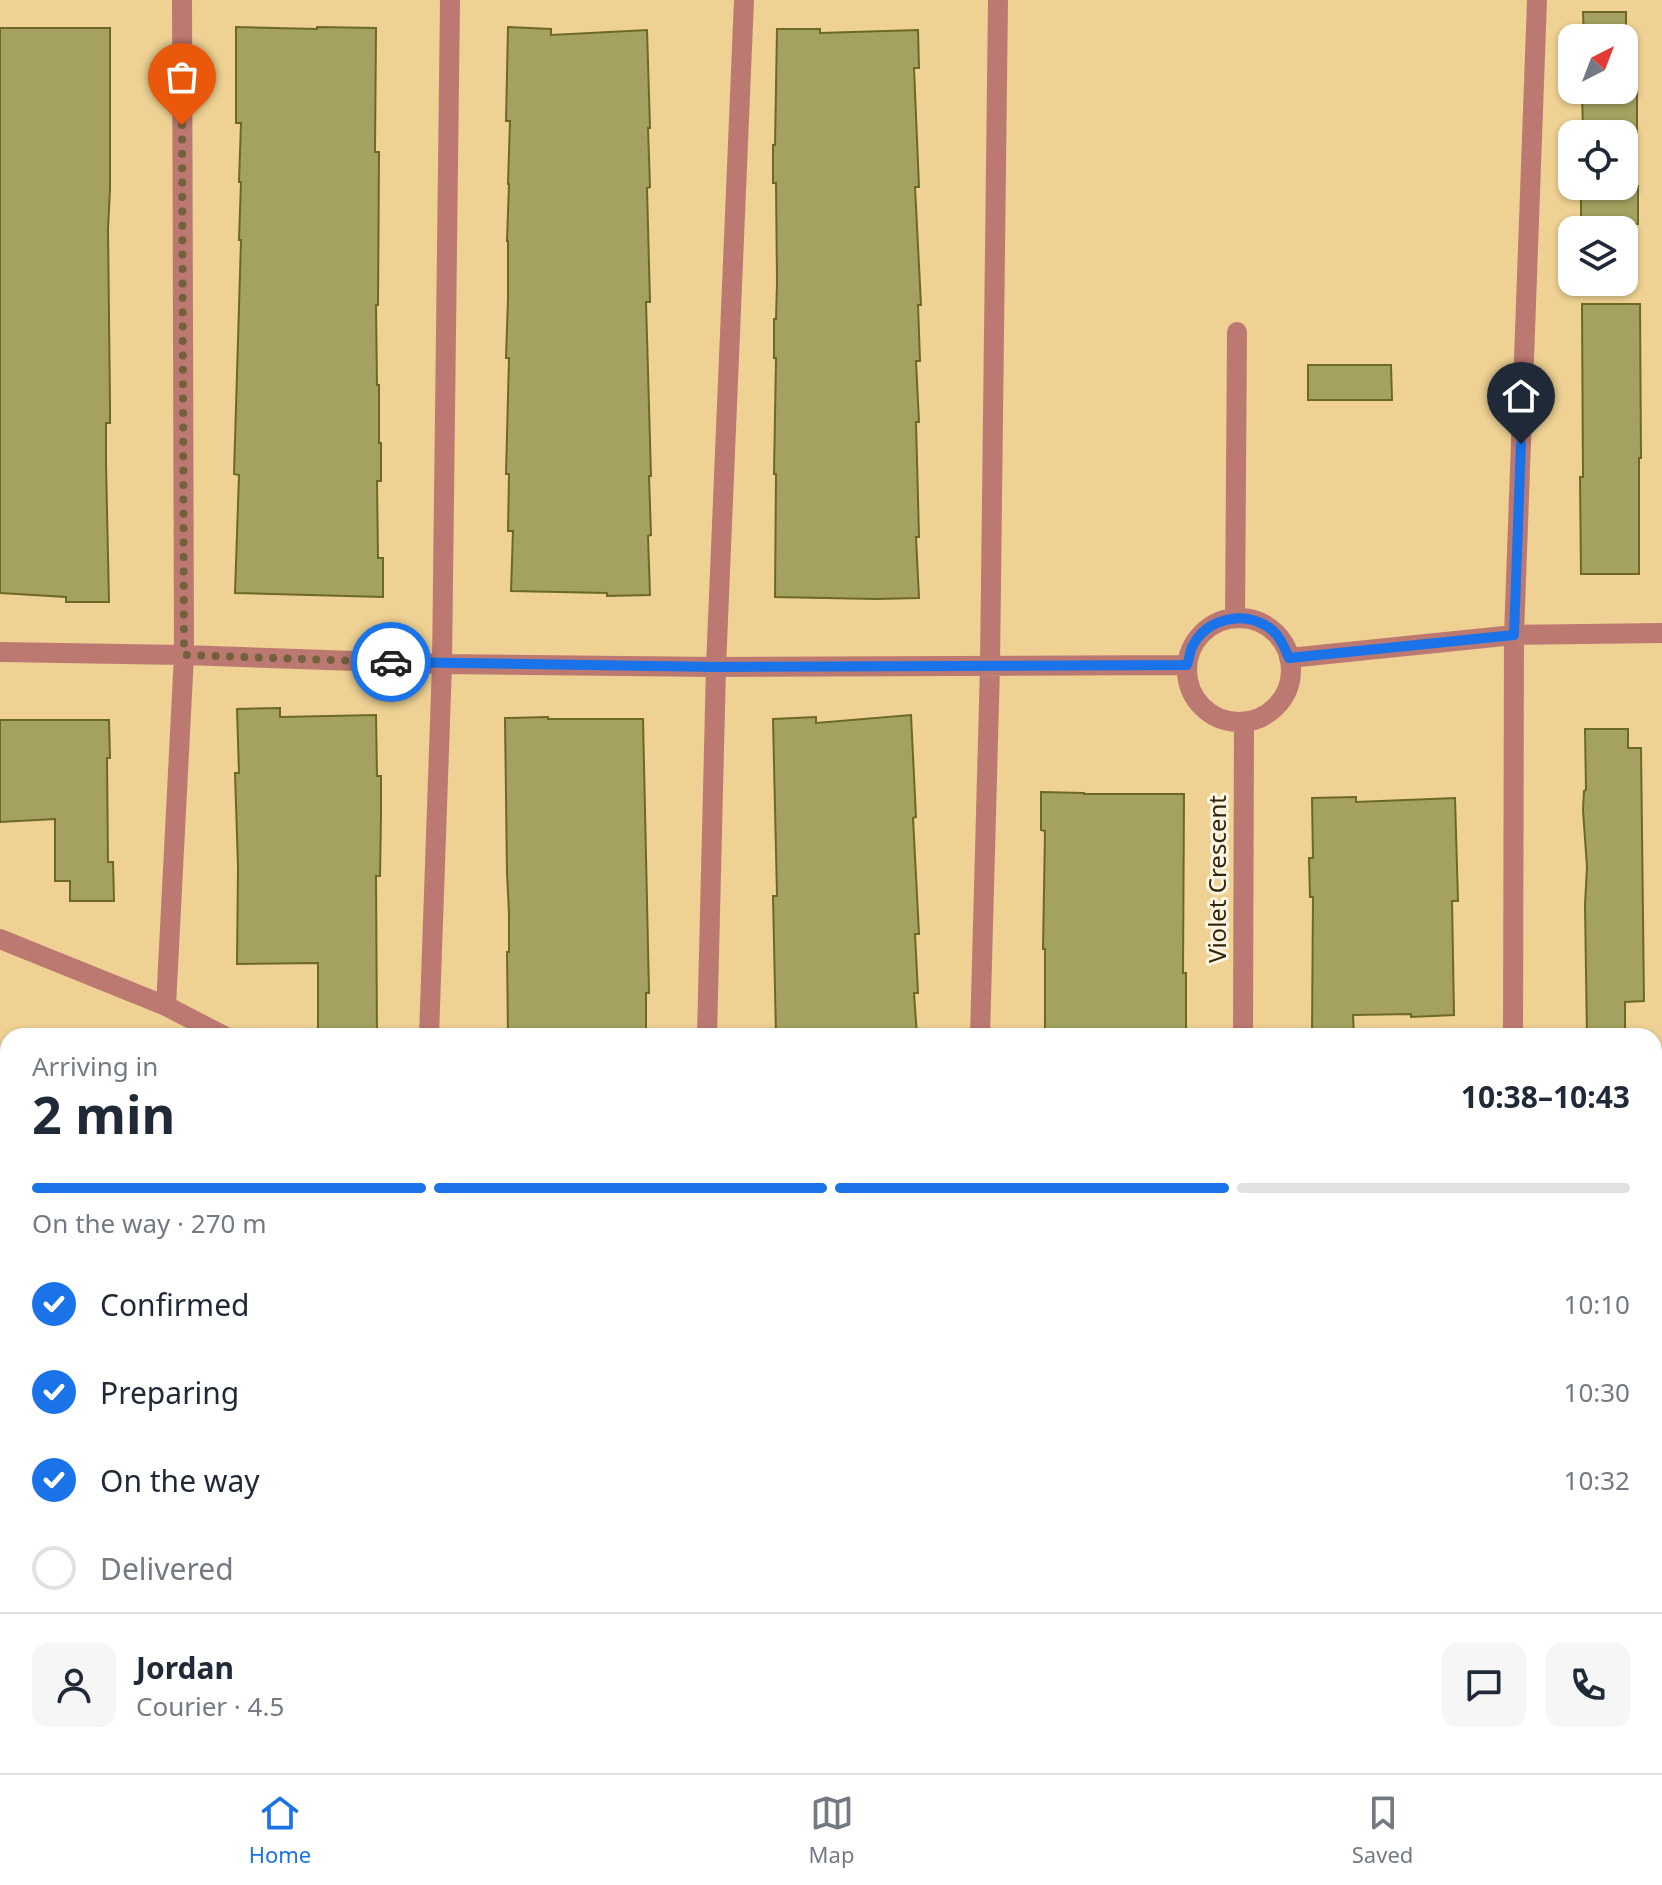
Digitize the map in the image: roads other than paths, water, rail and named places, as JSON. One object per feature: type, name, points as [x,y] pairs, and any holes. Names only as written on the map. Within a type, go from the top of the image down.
[{"type":"street","points":[[166,1006],[184,655],[182,0]]},
{"type":"street","points":[[429,1028],[442,664],[450,0]]},
{"type":"street","points":[[707,1028],[716,667],[744,0]]},
{"type":"street","points":[[980,1028],[990,666],[998,0]]},
{"type":"street","points":[[1513,1028],[1514,635],[1537,0]]},
{"type":"street","points":[[1235,618],[1237,332]]},
{"type":"street","points":[[1235,618],[1253,620],[1269,628],[1283,642],[1289,658],[1292,674],[1286,693],[1275,708],[1261,718],[1244,723],[1225,721],[1209,711],[1196,700],[1188,683],[1187,665],[1192,648],[1202,633],[1217,622],[1235,618]]},
{"type":"street","points":[[1289,658],[1514,635],[1662,633]]},
{"type":"street","points":[[0,652],[442,664],[716,667],[1187,665]]},
{"type":"street","name":"Violet Crescent","points":[[1243,1028],[1244,723]]},
{"type":"street","points":[[0,939],[166,1006],[209,1028]]}]
